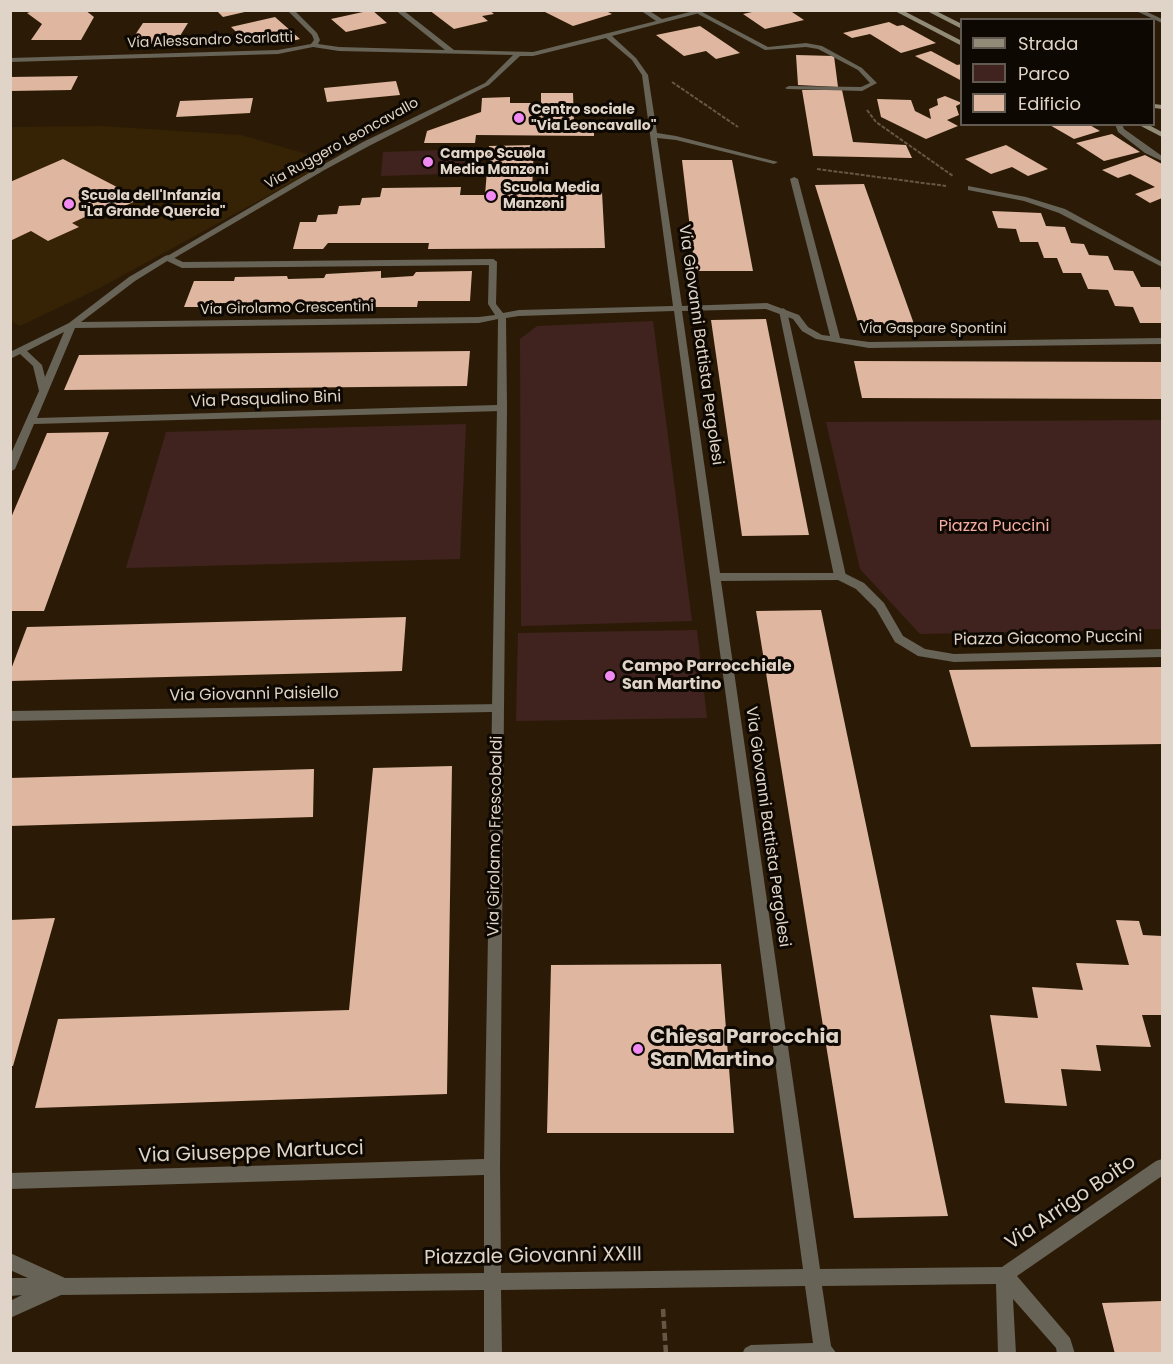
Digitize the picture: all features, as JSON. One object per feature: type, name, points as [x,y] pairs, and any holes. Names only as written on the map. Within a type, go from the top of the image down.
[{"type":"main road","points":[[896,10],[960,43]]},
{"type":"main road","points":[[928,10],[960,26]]},
{"type":"main road","points":[[1144,126],[1162,135]]},
{"type":"street","points":[[290,10],[315,34],[317,40],[313,45]]},
{"type":"street","points":[[398,10],[452,52]]},
{"type":"street","points":[[643,10],[662,22]]},
{"type":"street","points":[[517,55],[551,51],[708,10]]},
{"type":"street","points":[[1137,10],[1162,21]]},
{"type":"street","points":[[700,13],[767,49],[820,46],[860,69],[874,83],[862,89],[789,88]]},
{"type":"street","name":"Via Giovanni Battista Pergolesi","points":[[608,36],[634,59],[645,75],[824,1353]]},
{"type":"street","name":"Via Alessandro Scarlatti","points":[[10,60],[279,52],[313,45],[339,49],[517,55]]},
{"type":"street","name":"Via Ruggero Leoncavallo","points":[[10,356],[23,352],[72,324],[132,279],[366,144],[487,84],[517,55]]},
{"type":"street","points":[[1119,126],[1148,151],[1162,159]]},
{"type":"street","points":[[654,135],[676,138],[774,162]]},
{"type":"street","points":[[794,179],[836,341]]},
{"type":"street","points":[[971,188],[1026,199],[1062,211],[1162,265]]},
{"type":"street","name":"Via Girolamo Frescobaldi","points":[[168,258],[182,265],[493,262],[492,304],[502,318],[492,1167],[493,1353]]},
{"type":"street","points":[[502,318],[519,314],[678,308],[767,306],[783,310],[840,576],[716,577]]},
{"type":"street","name":"Via Gaspare Spontini","points":[[783,310],[796,317],[805,328],[819,337],[881,345],[1162,341]]},
{"type":"street","name":"Via Girolamo Crescentini","points":[[72,324],[502,318]]},
{"type":"street","points":[[10,469],[72,324]]},
{"type":"street","points":[[23,352],[38,365],[44,392]]},
{"type":"street","name":"Via Pasqualino Bini","points":[[31,421],[502,408]]},
{"type":"street","points":[[10,442],[23,442]]},
{"type":"street","name":"Piazza Giacomo Puccini","points":[[840,576],[860,586],[880,606],[900,639],[922,653],[954,658],[1162,653]]},
{"type":"street","name":"Via Giovanni Paisiello","points":[[10,716],[498,707]]},
{"type":"street","name":"Via Giuseppe Martucci","points":[[10,1181],[492,1167]]},
{"type":"street","name":"Via Arrigo Boito","points":[[1004,1275],[1162,1167]]},
{"type":"street","points":[[10,1261],[63,1286]]},
{"type":"street","points":[[1004,1275],[1007,1353]]},
{"type":"street","points":[[1004,1275],[1064,1344],[1066,1353]]},
{"type":"street","name":"Piazzale Giovanni XXIII","points":[[10,1287],[660,1277],[1004,1275]]},
{"type":"street","name":"Piazzale Giovanni XXIII","points":[[10,1310],[63,1286]]},
{"type":"street","points":[[751,1353],[824,1353]]},
{"type":"path","points":[[672,82],[738,127]]},
{"type":"path","points":[[862,89],[869,115],[876,122],[971,188]]},
{"type":"path","points":[[816,169],[971,188]]},
{"type":"path","points":[[660,1277],[666,1353]]},
{"type":"shaded area","points":[[101,126],[241,135],[331,161],[100,288],[20,326],[10,320],[10,127]]},
{"type":"green space","name":"Campo Scuola Media Manzoni","points":[[474,149],[474,173],[381,176],[383,152]]},
{"type":"green space","points":[[653,321],[692,621],[521,626],[520,339],[537,326]]},
{"type":"green space","name":"Piazza Puccini","points":[[1162,420],[1162,629],[920,634],[860,569],[826,422]]},
{"type":"green space","points":[[466,424],[460,559],[126,568],[166,432]]},
{"type":"green space","name":"Campo Parrocchiale San Martino","points":[[697,630],[707,718],[516,721],[518,633]]},
{"type":"building","points":[[36,10],[85,10],[94,17],[81,40],[31,40],[42,24],[27,13]]},
{"type":"building","points":[[216,10],[249,10],[249,11],[223,17]]},
{"type":"building","points":[[372,10],[387,23],[346,32],[331,19]]},
{"type":"building","points":[[429,10],[489,10],[494,14],[482,16],[488,21],[454,29]]},
{"type":"building","points":[[541,10],[604,10],[612,14],[573,26]]},
{"type":"building","points":[[761,10],[789,10],[804,20],[765,29],[743,14]]},
{"type":"building","points":[[275,17],[300,39],[276,45],[269,39],[248,43],[231,27]]},
{"type":"building","points":[[889,22],[897,26],[903,25],[936,43],[901,53],[870,34],[852,38],[843,33]]},
{"type":"building","points":[[143,23],[188,23],[175,44],[129,44]]},
{"type":"building","points":[[700,26],[740,53],[716,59],[706,51],[684,56],[656,35]]},
{"type":"building","points":[[931,51],[957,65],[960,64],[960,80],[915,56]]},
{"type":"building","points":[[796,55],[834,56],[838,87],[798,85]]},
{"type":"building","points":[[78,76],[71,90],[10,91],[10,77]]},
{"type":"building","points":[[396,81],[400,95],[327,102],[324,88]]},
{"type":"building","points":[[802,90],[842,90],[853,142],[906,145],[912,158],[813,156]]},
{"type":"building","name":"Centro sociale \"Via Leoncavallo\"","points":[[541,93],[573,93],[574,124],[594,128],[594,136],[476,135],[475,143],[424,143],[427,131],[481,112],[482,98],[510,97],[510,103],[541,103]]},
{"type":"building","points":[[945,96],[960,102],[956,106],[959,115],[947,120],[958,126],[926,139],[881,117],[877,99],[911,100],[915,111],[931,119],[929,109],[938,105],[937,99]]},
{"type":"building","points":[[253,98],[250,113],[176,117],[180,101]]},
{"type":"building","points":[[1051,126],[1091,126],[1100,131],[1074,139]]},
{"type":"building","points":[[1112,134],[1140,152],[1104,161],[1076,143]]},
{"type":"building","name":"Scuola Media Manzoni","points":[[534,145],[532,192],[602,192],[605,248],[428,249],[429,243],[328,243],[323,249],[293,249],[300,222],[316,222],[318,215],[337,214],[339,206],[360,205],[362,198],[380,197],[382,188],[461,187],[460,195],[485,195],[489,146]]},
{"type":"building","points":[[1006,145],[1048,169],[1028,176],[1012,167],[991,174],[965,159]]},
{"type":"building","points":[[1145,155],[1162,164],[1162,198],[1150,203],[1135,194],[1155,187],[1130,174],[1118,178],[1102,170]]},
{"type":"building","name":"Scuola dell'Infanzia \"La Grande Quercia\"","points":[[63,159],[140,199],[107,214],[100,210],[72,223],[79,227],[48,241],[31,231],[10,241],[10,182]]},
{"type":"building","points":[[682,160],[732,160],[753,271],[695,271]]},
{"type":"building","points":[[864,184],[914,324],[859,325],[815,185]]},
{"type":"building","points":[[992,211],[1041,213],[1046,226],[1065,227],[1071,243],[1084,244],[1089,255],[1108,256],[1114,270],[1133,271],[1141,287],[1160,287],[1162,323],[1140,323],[1133,307],[1115,306],[1108,290],[1088,289],[1081,273],[1063,273],[1057,258],[1044,258],[1038,242],[1020,242],[1016,229],[998,228]]},
{"type":"building","points":[[381,271],[381,278],[413,276],[416,272],[472,271],[470,301],[418,301],[417,307],[369,307],[370,302],[324,302],[323,306],[278,307],[278,302],[223,303],[221,307],[184,307],[194,281],[234,281],[235,277],[324,278],[326,274]]},
{"type":"building","points":[[766,319],[809,535],[742,536],[711,320]]},
{"type":"building","points":[[470,351],[467,386],[64,390],[79,355]]},
{"type":"building","points":[[854,361],[1162,362],[1162,399],[862,398]]},
{"type":"building","points":[[109,432],[44,611],[10,611],[10,520],[47,433]]},
{"type":"building","points":[[821,610],[948,1216],[854,1218],[756,611]]},
{"type":"building","points":[[406,617],[402,671],[10,681],[10,672],[27,627]]},
{"type":"building","points":[[1162,667],[1162,744],[971,747],[949,670]]},
{"type":"building","points":[[452,766],[447,1094],[35,1108],[58,1019],[349,1010],[373,768]]},
{"type":"building","points":[[314,769],[313,817],[10,826],[10,778]]},
{"type":"building","points":[[55,918],[13,1066],[10,1066],[10,920]]},
{"type":"building","points":[[1116,920],[1139,921],[1143,935],[1162,936],[1162,1015],[1142,1015],[1151,1047],[1096,1045],[1101,1071],[1061,1069],[1067,1106],[1005,1103],[990,1015],[1038,1018],[1032,987],[1083,990],[1076,963],[1129,965]]},
{"type":"building","name":"Chiesa Parrocchia San Martino","points":[[721,964],[734,1133],[547,1133],[551,965]]},
{"type":"building","points":[[1162,1301],[1162,1354],[1115,1354],[1102,1303]]},
{"type":"place","name":"Centro sociale \"Via Leoncavallo\"","points":[[519,118]]},
{"type":"place","name":"Campo Scuola Media Manzoni","points":[[428,162]]},
{"type":"place","name":"Scuola Media Manzoni","points":[[491,196]]},
{"type":"place","name":"Scuola dell'Infanzia \"La Grande Quercia\"","points":[[69,204]]},
{"type":"place","name":"Campo Parrocchiale San Martino","points":[[610,676]]},
{"type":"place","name":"Chiesa Parrocchia San Martino","points":[[638,1049]]}]
